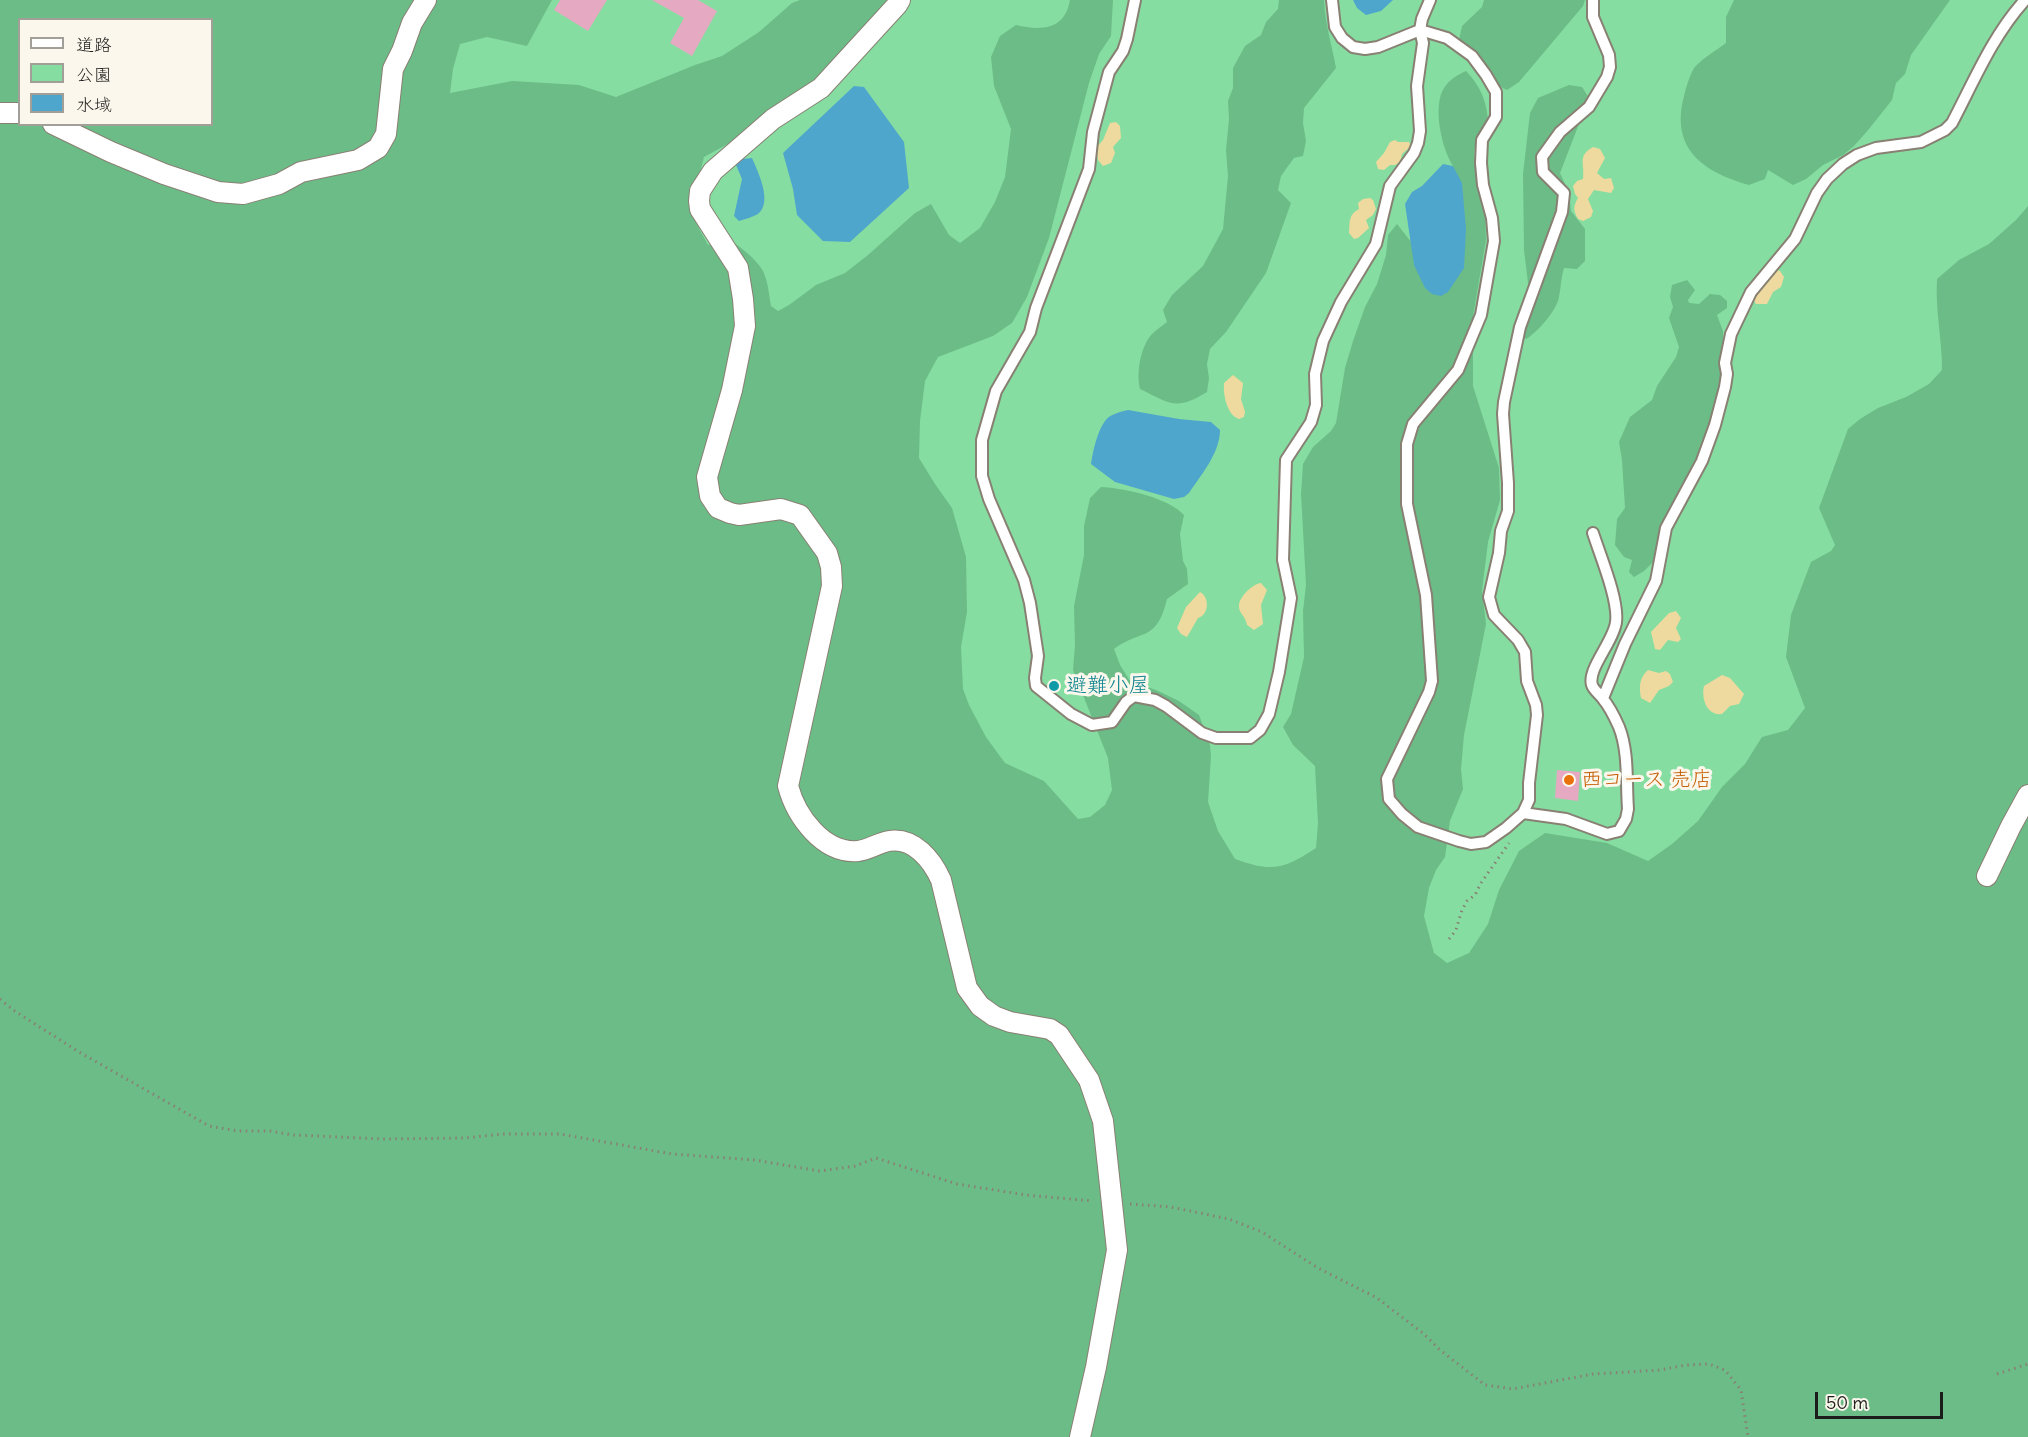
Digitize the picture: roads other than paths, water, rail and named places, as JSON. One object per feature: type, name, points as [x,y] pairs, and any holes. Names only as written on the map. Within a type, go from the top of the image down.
[{"type":"street","points":[[57,126],[164,174],[218,192],[243,194],[279,184],[302,172],[358,160],[378,148],[386,134],[393,69],[412,23],[426,0]]},
{"type":"street","points":[[900,0],[863,44],[821,88],[797,102],[712,171],[700,191],[700,209],[738,268],[745,326],[732,390],[707,477],[710,496],[718,508],[730,513],[739,515],[781,509],[800,515],[827,553],[831,567],[831,586],[788,786],[799,810],[817,836],[828,844],[845,851],[860,851],[887,841],[905,842],[925,855],[936,868],[941,880],[967,988],[973,999],[994,1016],[1010,1022],[1050,1029],[1059,1035],[1089,1080],[1103,1121],[1117,1250],[1096,1367],[1080,1437]]},
{"type":"street","points":[[0,113],[18,113]]},
{"type":"street","points":[[1987,876],[2028,795]]},
{"type":"lane","points":[[1036,686],[1038,656],[1030,603],[1024,580],[986,492],[982,476],[982,440],[996,391],[1030,332],[1036,308],[1089,169],[1093,132],[1109,72],[1125,45],[1135,0]]},
{"type":"lane","points":[[1332,0],[1335,27],[1342,38],[1353,46],[1365,49],[1378,47],[1420,30],[1447,38],[1472,56],[1496,92],[1496,117],[1482,140],[1483,185],[1492,218],[1494,241],[1481,315],[1458,370],[1413,424],[1407,444],[1407,504],[1426,596],[1432,681],[1387,778],[1389,800],[1418,827],[1471,844],[1485,842],[1506,828],[1523,813],[1529,800],[1537,716],[1536,705],[1527,681],[1525,652],[1518,640],[1494,615],[1489,597],[1501,531],[1508,511],[1503,414],[1520,327],[1562,212],[1564,199],[1564,193],[1543,172],[1542,157],[1560,132],[1589,107],[1607,77],[1610,67],[1609,55],[1593,17],[1593,0]]},
{"type":"lane","points":[[1024,682],[1036,686],[1071,714],[1092,725],[1112,722],[1126,702],[1134,696],[1155,700],[1202,733],[1216,738],[1250,738],[1260,730],[1269,714],[1291,598],[1283,560],[1286,459],[1311,422],[1316,405],[1315,374],[1323,341],[1341,302],[1376,244],[1390,186],[1414,153],[1418,143],[1420,131],[1417,86],[1423,43],[1420,30],[1430,0]]},
{"type":"lane","points":[[1603,698],[1625,644],[1656,581],[1666,528],[1702,461],[1725,387],[1725,363],[1731,334],[1752,292],[1795,239],[1817,193],[1827,179],[1843,164],[1876,148],[1921,142],[1945,130],[1952,123],[1999,34],[2012,14],[2025,0]]},
{"type":"lane","points":[[1523,813],[1566,819],[1607,834],[1619,831],[1626,819],[1628,809],[1624,746],[1618,727],[1603,698],[1591,684],[1593,672],[1613,635],[1617,620],[1609,583],[1593,533]]},
{"type":"water","points":[[1353,0],[1393,0],[1381,11],[1366,15],[1357,8]]},
{"type":"water","points":[[854,86],[864,87],[904,142],[909,188],[850,242],[823,241],[797,215],[793,189],[783,153]]},
{"type":"water","points":[[752,158],[763,187],[764,202],[758,214],[739,221],[734,216],[742,179],[736,165],[742,159]]},
{"type":"water","points":[[1443,164],[1453,166],[1462,183],[1466,229],[1464,268],[1448,292],[1441,296],[1432,294],[1425,288],[1414,265],[1405,204],[1412,192],[1422,186]]},
{"type":"water","points":[[1128,410],[1211,422],[1220,430],[1213,455],[1189,493],[1184,497],[1174,499],[1115,482],[1091,464],[1102,425],[1112,415]]},
{"type":"place","name":"避難小屋","points":[[1054,686]]},
{"type":"place","name":"西コース 売店","points":[[1569,780]]}]
